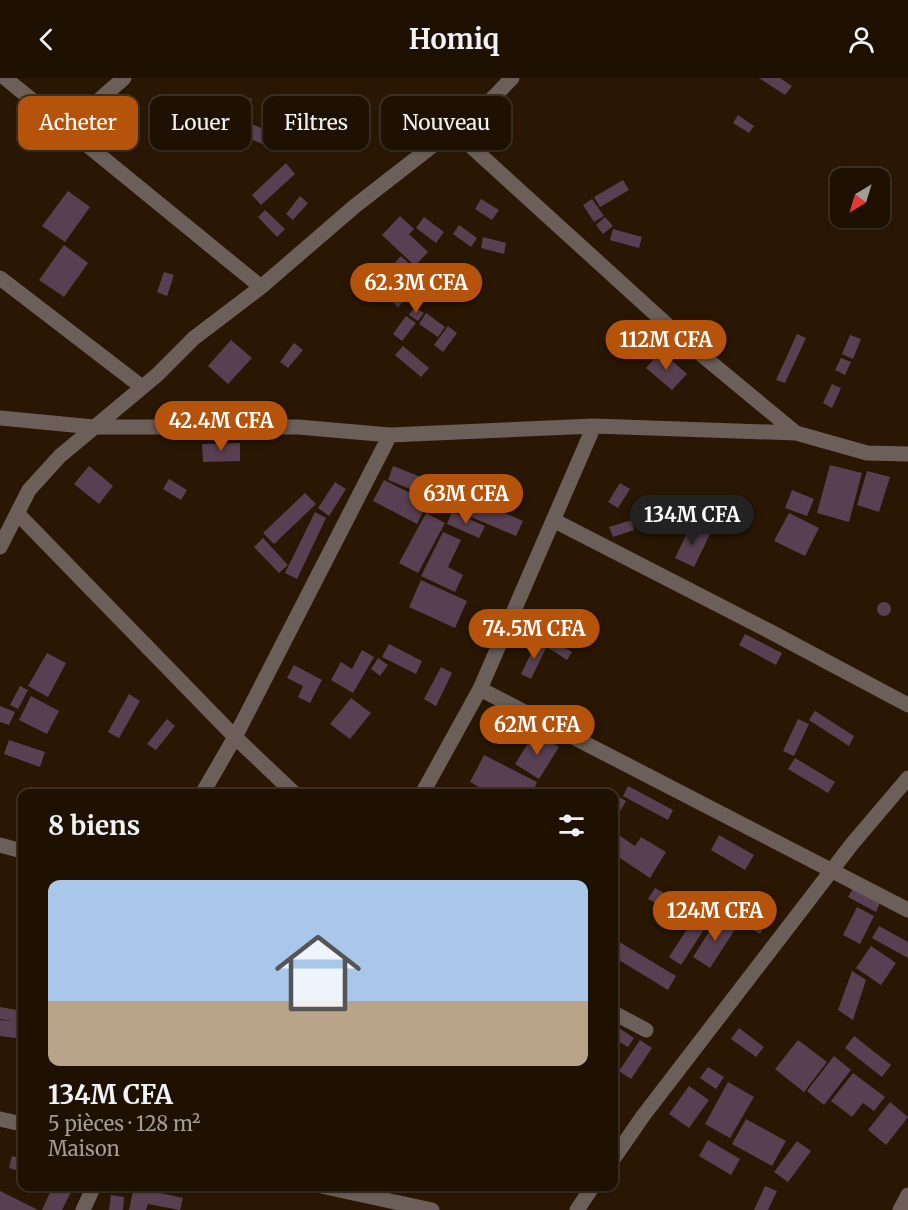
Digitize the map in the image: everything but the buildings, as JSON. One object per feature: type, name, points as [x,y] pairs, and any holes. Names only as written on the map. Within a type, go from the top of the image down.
[{"type":"street","points":[[5,78],[27,96]]},
{"type":"street","points":[[104,96],[124,78]]},
{"type":"street","points":[[495,96],[512,78]]},
{"type":"street","points":[[92,150],[261,287]]},
{"type":"street","points":[[0,547],[29,490],[60,456],[157,375],[194,338],[261,287],[355,206],[427,150]]},
{"type":"street","points":[[475,150],[686,342],[796,433]]},
{"type":"street","points":[[0,278],[142,387]]},
{"type":"street","points":[[0,418],[94,427],[298,427],[390,435],[594,426],[796,433],[867,453],[908,454]]},
{"type":"street","points":[[425,789],[480,689],[555,521],[594,426]]},
{"type":"street","points":[[205,789],[236,737],[390,435]]},
{"type":"street","points":[[17,513],[290,789]]},
{"type":"street","points":[[555,521],[908,705]]},
{"type":"street","points":[[480,689],[908,910]]},
{"type":"street","points":[[618,1152],[832,870],[908,778]]},
{"type":"street","points":[[0,845],[18,850]]},
{"type":"street","points":[[618,1015],[646,1030]]},
{"type":"street","points":[[0,1119],[18,1123]]},
{"type":"street","points":[[83,1210],[92,1191]]},
{"type":"street","points":[[344,1191],[432,1210]]},
{"type":"street","points":[[577,1210],[590,1191]]},
{"type":"street","points":[[900,1210],[908,1195]]}]
